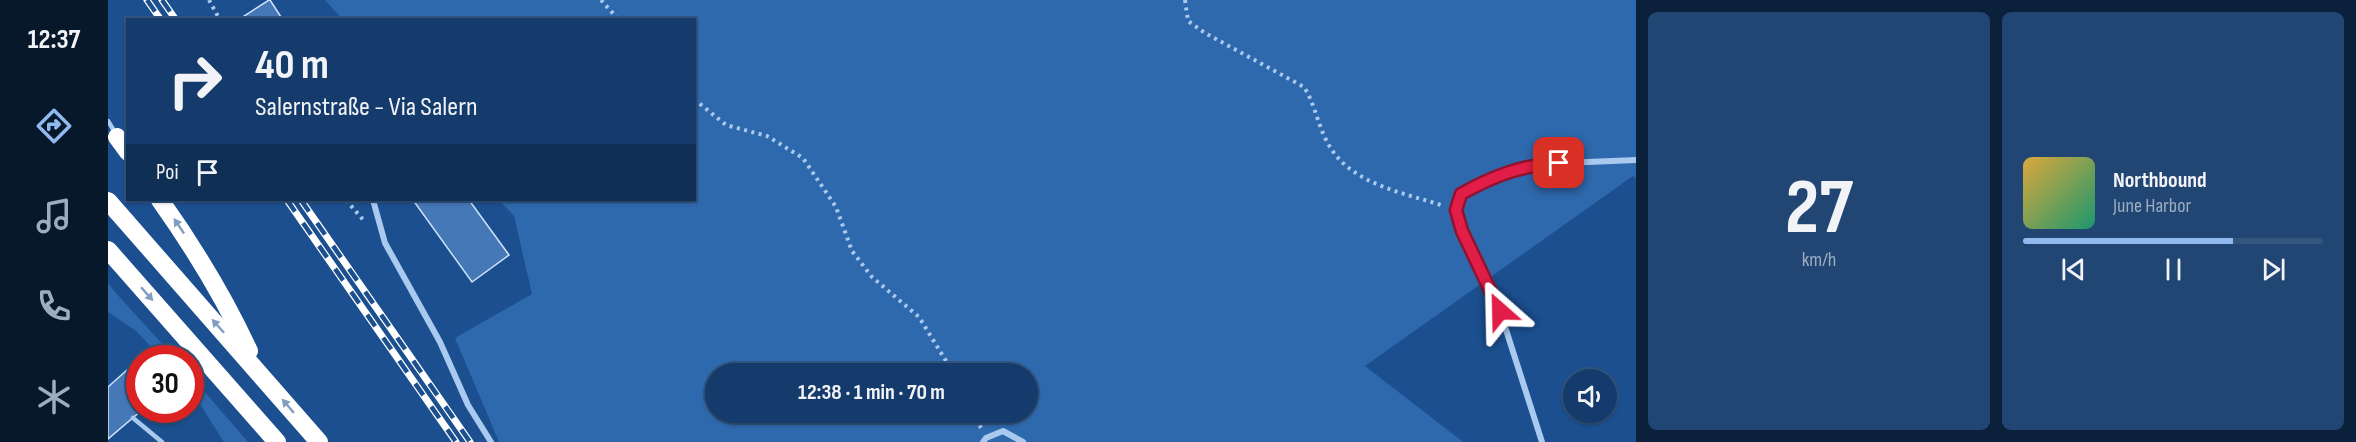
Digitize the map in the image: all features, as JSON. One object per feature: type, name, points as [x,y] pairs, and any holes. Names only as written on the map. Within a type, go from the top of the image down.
[{"type":"highway","points":[[111,128],[126,149]]},
{"type":"highway","points":[[108,201],[319,442]]},
{"type":"highway","points":[[161,201],[227,303],[257,369]]},
{"type":"highway","points":[[108,250],[277,442]]},
{"type":"street","points":[[1542,442],[1500,311],[1456,210],[1461,194],[1497,174],[1540,164],[1636,160]]},
{"type":"street","points":[[373,201],[385,243],[440,342],[468,405],[491,442]]},
{"type":"street","points":[[983,442],[986,438],[1003,431],[1023,442]]},
{"type":"lane","points":[[139,423],[162,442]]},
{"type":"path","points":[[209,0],[219,18]]},
{"type":"path","points":[[601,0],[617,18]]},
{"type":"path","points":[[1185,0],[1188,21],[1205,33],[1304,87],[1313,102],[1318,122],[1330,148],[1347,167],[1369,181],[1456,210]]},
{"type":"path","points":[[696,101],[726,125],[767,136],[803,158],[836,207],[852,251],[872,277],[919,317],[947,363]]},
{"type":"shaded area","points":[[325,0],[1636,0],[1636,178],[1633,176],[1365,366],[1463,442],[499,442],[455,338],[532,294],[514,216],[500,201],[696,201],[696,18],[341,18]]},
{"type":"shaded area","points":[[108,283],[163,345],[149,345],[136,331],[108,312]]},
{"type":"shaded area","points":[[204,391],[248,442],[224,442],[204,410]]},
{"type":"building","points":[[269,0],[282,18],[241,18]]},
{"type":"building","points":[[414,201],[470,201],[509,255],[472,282]]},
{"type":"building","points":[[126,371],[127,423],[108,439],[108,387]]},
{"type":"railway","points":[[147,0],[160,18]]},
{"type":"railway","points":[[162,0],[175,18]]},
{"type":"railway","points":[[288,201],[456,442]]},
{"type":"railway","points":[[302,201],[470,442]]},
{"type":"route","points":[[1500,311],[1462,231],[1456,210],[1461,194],[1497,174],[1540,164],[1559,163]]}]
